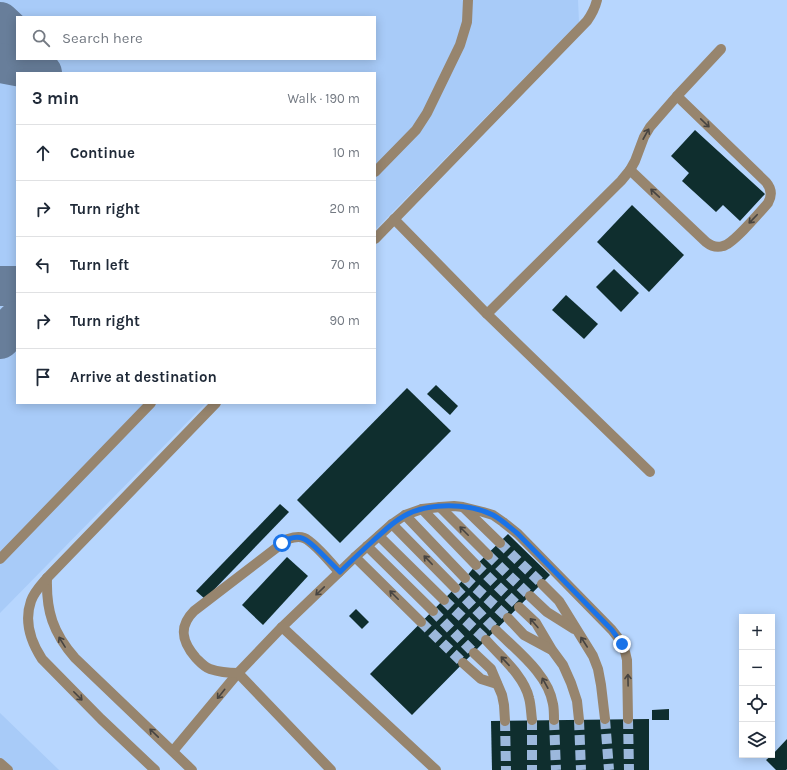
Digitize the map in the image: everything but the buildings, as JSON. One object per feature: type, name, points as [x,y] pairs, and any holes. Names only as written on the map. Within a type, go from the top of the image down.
[{"type":"street","points":[[376,171],[416,130],[427,113],[460,45],[467,22],[468,0]]},
{"type":"street","points":[[376,238],[587,21],[594,11],[597,0]]},
{"type":"street","points":[[487,314],[616,187],[630,170],[644,137],[650,127],[721,49]]},
{"type":"street","points":[[630,170],[706,242],[714,246],[723,246],[731,242],[768,204],[771,190],[766,182],[677,96]]},
{"type":"street","points":[[394,219],[487,314],[650,472]]},
{"type":"street","points":[[0,559],[150,404]]},
{"type":"street","points":[[155,770],[96,714],[42,659],[31,638],[29,614],[31,602],[36,592],[48,578],[215,404]]},
{"type":"street","points":[[173,751],[238,673],[282,627],[355,557],[392,524],[405,515],[422,509],[440,506],[463,507],[484,512],[493,515],[503,522],[518,534],[618,636],[625,651],[627,660],[628,719]]},
{"type":"street","points":[[440,506],[488,555]]},
{"type":"street","points":[[463,507],[500,543]]},
{"type":"street","points":[[422,509],[476,565]]},
{"type":"street","points":[[405,515],[465,578]]},
{"type":"street","points":[[392,524],[455,588]]},
{"type":"street","points":[[379,536],[444,600]]},
{"type":"street","points":[[331,770],[238,673],[227,673],[210,669],[200,663],[187,646],[184,634],[186,622],[194,612],[288,539],[296,537],[304,538],[310,542],[340,572]]},
{"type":"street","points":[[367,546],[433,611]]},
{"type":"street","points":[[355,557],[421,622]]},
{"type":"street","points":[[48,578],[47,591],[50,615],[57,632],[67,648],[75,658],[192,770]]},
{"type":"street","points":[[542,584],[559,601],[593,656],[598,669],[605,719]]},
{"type":"street","points":[[530,596],[547,612],[576,630]]},
{"type":"street","points":[[519,607],[536,623],[563,666],[577,701],[579,720]]},
{"type":"street","points":[[508,618],[524,635],[552,650]]},
{"type":"street","points":[[282,627],[436,770]]},
{"type":"street","points":[[496,630],[533,666],[542,677],[553,704],[554,720]]},
{"type":"street","points":[[486,640],[516,673],[524,686],[529,698],[532,720]]},
{"type":"street","points":[[474,653],[491,669],[502,695],[505,721]]},
{"type":"street","points":[[463,663],[481,679],[497,684]]},
{"type":"street","points":[[0,763],[8,770]]},
{"type":"shaded area","points":[[0,0],[578,0],[579,22],[376,229],[376,72],[16,72],[16,404],[205,404],[0,613]]},
{"type":"shaded area","points":[[0,713],[59,770],[0,770]]},
{"type":"taxiway","points":[[0,22],[16,37]]},
{"type":"taxiway","points":[[0,63],[39,72]]},
{"type":"taxiway","points":[[0,286],[16,286]]},
{"type":"taxiway","points":[[0,339],[16,322]]},
{"type":"tunnel","points":[[500,543],[542,584]]},
{"type":"tunnel","points":[[488,555],[530,596]]},
{"type":"tunnel","points":[[476,565],[519,607]]},
{"type":"tunnel","points":[[465,578],[508,618]]},
{"type":"tunnel","points":[[455,588],[496,630]]},
{"type":"tunnel","points":[[444,600],[486,640]]},
{"type":"tunnel","points":[[433,611],[474,653]]},
{"type":"tunnel","points":[[421,622],[463,663]]},
{"type":"tunnel","points":[[605,719],[609,770]]},
{"type":"tunnel","points":[[628,719],[629,770]]},
{"type":"tunnel","points":[[532,720],[532,770]]},
{"type":"tunnel","points":[[554,720],[556,770]]},
{"type":"tunnel","points":[[579,720],[581,770]]},
{"type":"tunnel","points":[[505,721],[506,770]]},
{"type":"route","points":[[282,543],[288,539],[296,537],[304,538],[310,542],[340,572],[392,524],[405,515],[422,509],[440,506],[463,507],[484,512],[493,515],[518,534],[618,636],[622,644]]}]
